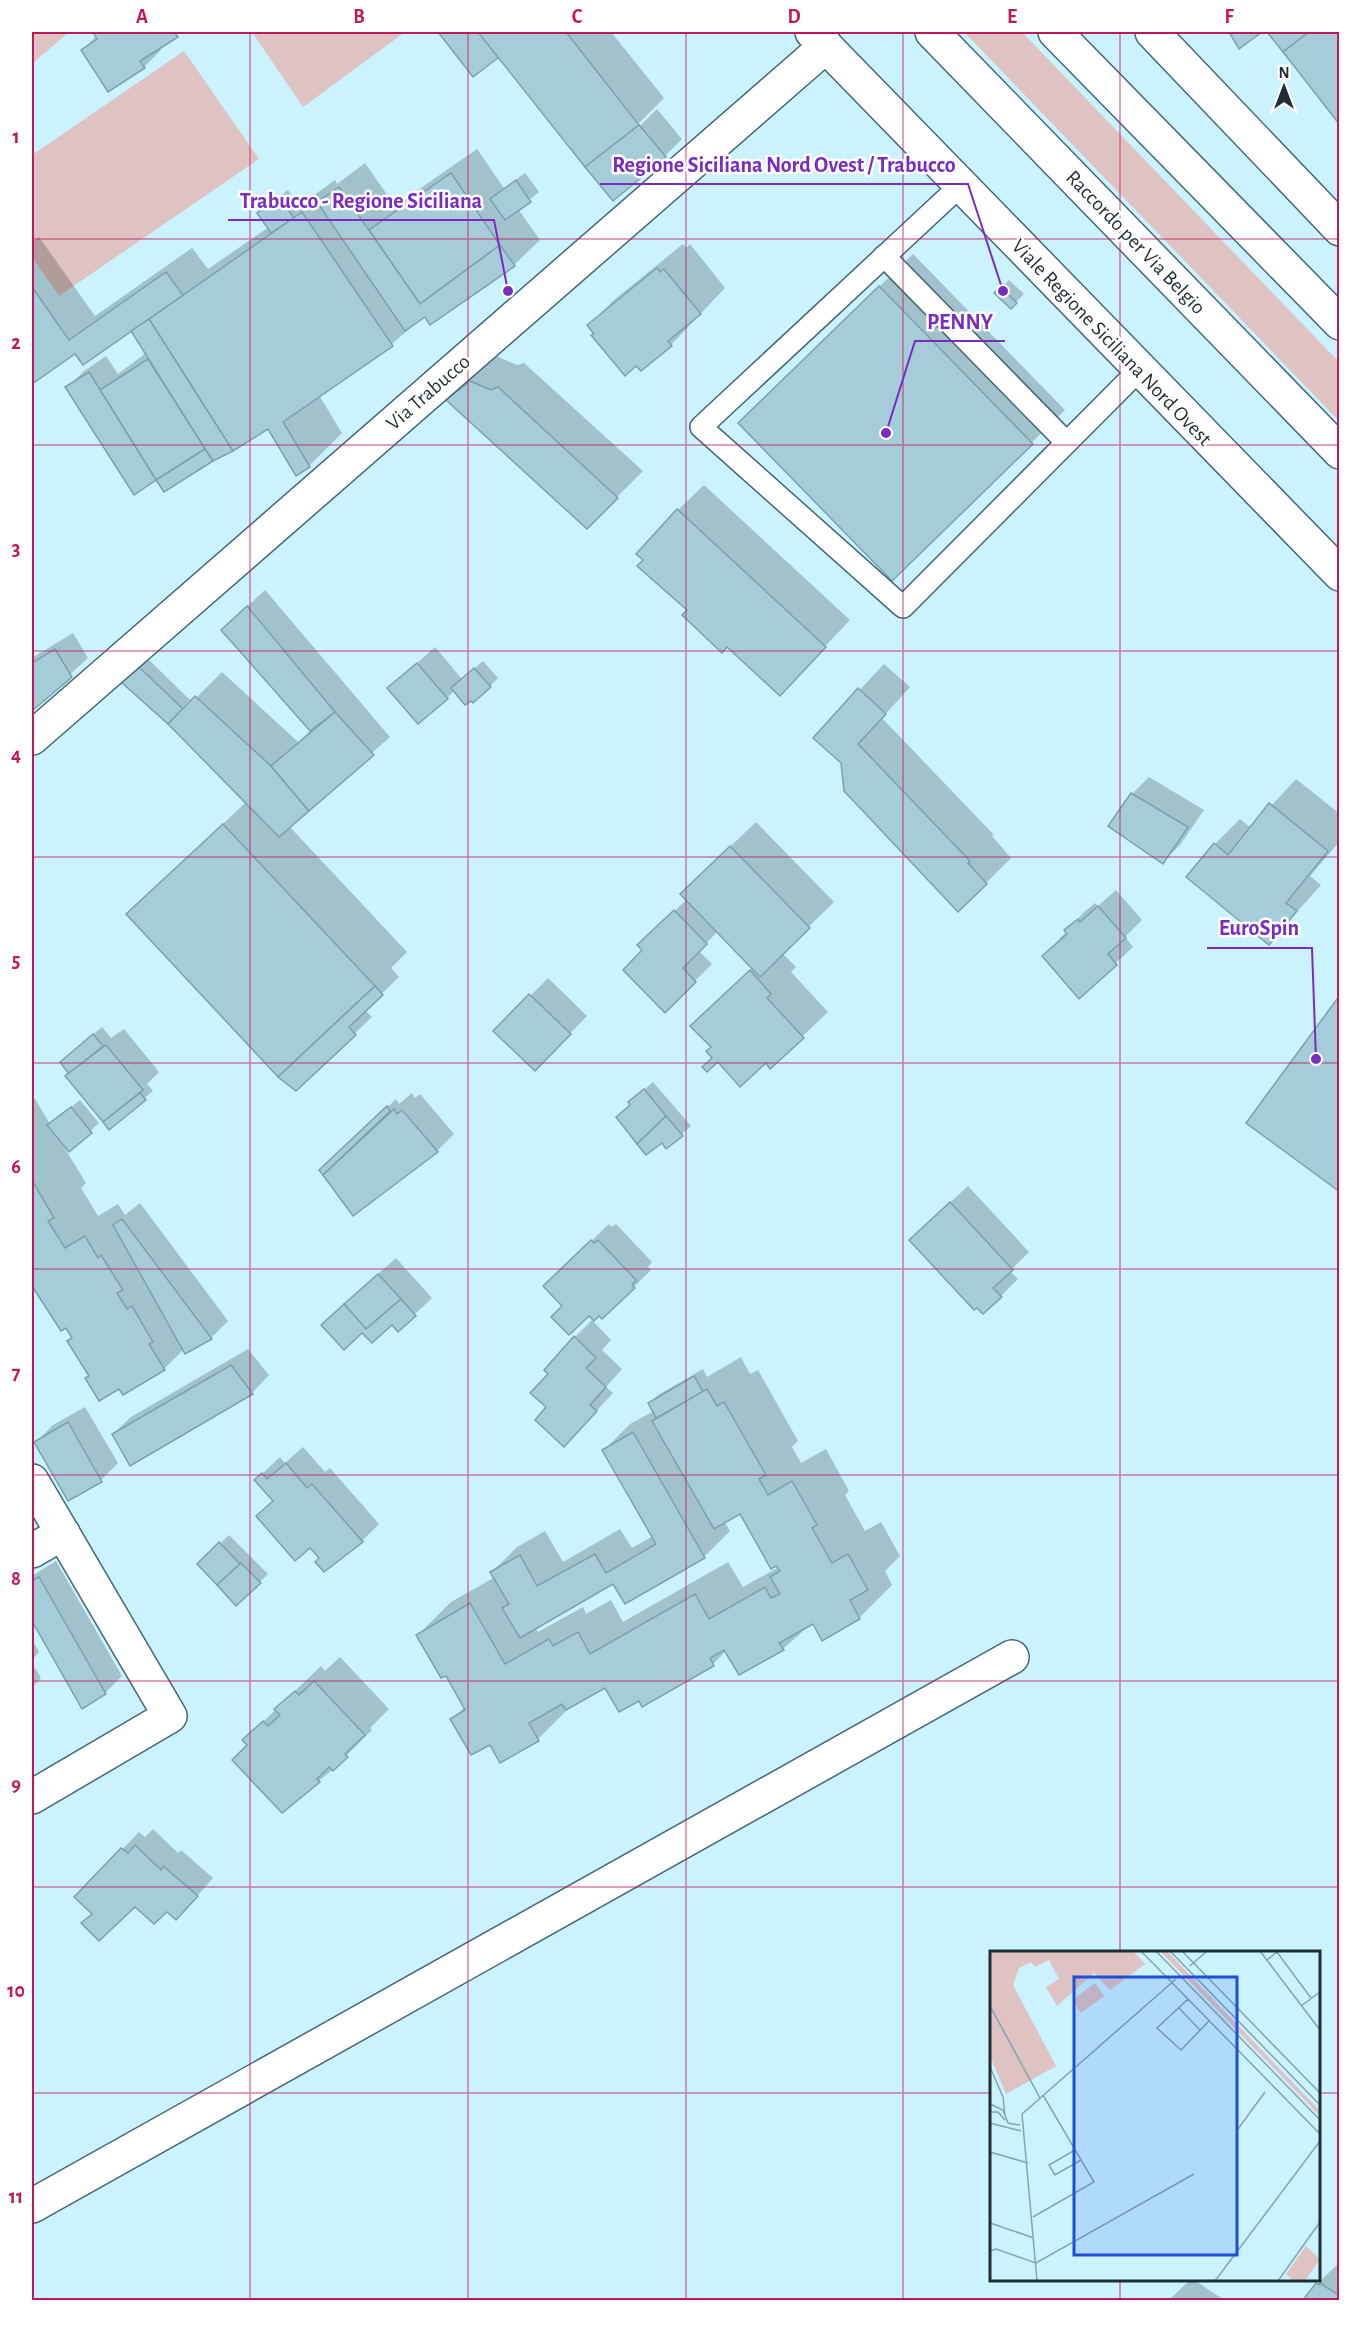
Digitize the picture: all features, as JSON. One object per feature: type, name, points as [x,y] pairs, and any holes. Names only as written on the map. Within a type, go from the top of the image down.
[{"type":"main road","name":"Raccordo per Via Belgio","points":[[932,32],[1340,452]]},
{"type":"main road","points":[[1054,32],[1340,323]]},
{"type":"main road","points":[[1152,32],[1340,229]]},
{"type":"main road","name":"Viale Regione Siciliana Nord Ovest","points":[[827,36],[960,186],[1340,574]]},
{"type":"main road","name":"Via Trabucco","points":[[32,738],[827,36]]},
{"type":"main road","points":[[32,1481],[170,1716],[32,1797]]},
{"type":"main road","points":[[32,1551],[63,1533]]},
{"type":"main road","points":[[32,2206],[1012,1657]]},
{"type":"lane","points":[[960,186],[701,427],[903,607],[1139,370]]},
{"type":"lane","points":[[884,256],[1066,442]]},
{"type":"shaded area","points":[[32,32],[69,32],[32,64]]},
{"type":"shaded area","points":[[252,32],[405,32],[303,107]]},
{"type":"shaded area","points":[[964,32],[1022,32],[1339,362],[1339,421]]},
{"type":"shaded area","points":[[184,51],[259,159],[59,296],[32,257],[32,155]]},
{"type":"building","points":[[93,32],[174,32],[178,37],[140,61],[145,68],[108,92],[81,50],[97,39]]},
{"type":"building","points":[[438,32],[478,32],[499,57],[473,77]]},
{"type":"building","points":[[478,32],[566,32],[639,125],[585,167]]},
{"type":"building","points":[[1229,32],[1262,32],[1239,49]]},
{"type":"building","points":[[1267,32],[1309,32],[1283,52]]},
{"type":"building","points":[[1309,32],[1340,32],[1340,125],[1283,52]]},
{"type":"building","points":[[639,125],[666,157],[613,201],[585,167]]},
{"type":"building","points":[[451,173],[500,245],[420,304],[369,230]]},
{"type":"building","points":[[516,180],[531,202],[505,220],[490,199]]},
{"type":"building","points":[[339,187],[420,304],[500,245],[515,266],[430,325],[425,317],[405,331],[317,202]]},
{"type":"building","points":[[279,197],[294,218],[271,233],[257,213]]},
{"type":"building","points":[[302,212],[393,346],[283,422],[310,467],[296,476],[268,429],[233,451],[149,319]]},
{"type":"building","points":[[657,268],[660,272],[664,269],[701,314],[668,341],[672,346],[641,371],[636,366],[625,376],[591,335],[594,334],[587,325]]},
{"type":"building","points":[[166,272],[183,295],[83,365],[75,354],[32,384],[32,287],[69,340]]},
{"type":"building","points":[[879,286],[1033,444],[892,581],[738,423]]},
{"type":"building","points":[[1000,287],[1017,303],[1011,309],[994,293]]},
{"type":"building","points":[[149,319],[233,451],[213,461],[205,449],[131,331]]},
{"type":"building","points":[[148,359],[205,449],[156,480],[100,390]]},
{"type":"building","points":[[89,372],[156,480],[134,495],[65,387]]},
{"type":"building","points":[[470,381],[491,390],[498,387],[618,498],[587,529],[446,400]]},
{"type":"building","points":[[205,449],[213,461],[164,492],[156,480]]},
{"type":"building","points":[[677,509],[826,647],[780,696],[727,647],[722,653],[682,615],[687,610],[637,566],[643,560],[636,554]]},
{"type":"building","points":[[247,606],[335,712],[310,731],[221,630]]},
{"type":"building","points":[[55,649],[72,677],[32,711],[32,663]]},
{"type":"building","points":[[417,663],[448,699],[418,724],[387,688]]},
{"type":"building","points":[[138,666],[183,709],[168,724],[120,681]]},
{"type":"building","points":[[474,668],[491,687],[473,703],[471,701],[465,705],[451,688]]},
{"type":"building","points":[[858,688],[886,714],[858,744],[970,861],[968,863],[987,884],[958,912],[844,791],[841,763],[813,738]]},
{"type":"building","points":[[195,696],[271,766],[309,811],[279,837],[168,724]]},
{"type":"building","points":[[335,712],[374,755],[309,811],[271,766]]},
{"type":"building","points":[[1131,793],[1188,827],[1163,864],[1108,826]]},
{"type":"building","points":[[1269,803],[1328,851],[1286,903],[1297,911],[1269,945],[1186,877],[1214,843],[1228,855]]},
{"type":"building","points":[[223,824],[375,986],[278,1077],[126,914]]},
{"type":"building","points":[[730,846],[810,928],[760,977],[680,894]]},
{"type":"building","points":[[1098,906],[1126,938],[1108,954],[1117,965],[1079,999],[1042,956],[1067,934],[1064,930],[1078,919],[1080,922]]},
{"type":"building","points":[[674,910],[707,944],[683,968],[696,982],[665,1013],[623,970],[642,950],[637,945]]},
{"type":"building","points":[[750,970],[771,994],[767,998],[804,1038],[770,1069],[766,1063],[740,1087],[718,1062],[707,1072],[702,1067],[712,1058],[706,1051],[711,1047],[690,1026]]},
{"type":"building","points":[[375,986],[383,995],[349,1027],[356,1035],[296,1091],[278,1077]]},
{"type":"building","points":[[529,994],[571,1034],[535,1071],[493,1031]]},
{"type":"building","points":[[1340,995],[1340,1192],[1246,1123]]},
{"type":"building","points":[[93,1034],[103,1046],[69,1074],[60,1062]]},
{"type":"building","points":[[106,1045],[143,1090],[103,1122],[65,1076]]},
{"type":"building","points":[[644,1089],[666,1116],[637,1144],[616,1117],[630,1105],[628,1102]]},
{"type":"building","points":[[140,1093],[146,1100],[109,1130],[103,1122]]},
{"type":"building","points":[[387,1106],[390,1111],[323,1175],[319,1170]]},
{"type":"building","points":[[71,1107],[92,1133],[69,1152],[47,1125]]},
{"type":"building","points":[[394,1109],[397,1114],[402,1110],[438,1152],[353,1216],[323,1175]]},
{"type":"building","points":[[666,1116],[683,1136],[666,1149],[662,1143],[646,1155],[637,1144]]},
{"type":"building","points":[[32,1180],[54,1218],[48,1221],[65,1248],[85,1236],[98,1258],[101,1255],[123,1290],[117,1293],[127,1309],[132,1306],[153,1342],[149,1344],[165,1370],[123,1395],[119,1389],[99,1401],[85,1378],[89,1376],[67,1341],[72,1338],[66,1328],[61,1331],[32,1286]]},
{"type":"building","points":[[950,1202],[1013,1270],[993,1288],[1002,1297],[983,1314],[977,1308],[974,1310],[909,1240]]},
{"type":"building","points":[[122,1219],[212,1339],[185,1354],[113,1225]]},
{"type":"building","points":[[591,1240],[594,1243],[598,1240],[636,1280],[632,1285],[635,1288],[602,1319],[599,1316],[594,1321],[589,1316],[569,1335],[551,1317],[562,1306],[543,1286]]},
{"type":"building","points":[[378,1274],[401,1299],[366,1329],[344,1304]]},
{"type":"building","points":[[401,1299],[416,1316],[398,1332],[392,1325],[372,1343],[362,1333],[344,1350],[321,1325],[344,1304],[366,1329]]},
{"type":"building","points":[[574,1336],[596,1358],[586,1368],[606,1387],[590,1405],[597,1411],[564,1447],[535,1420],[546,1407],[530,1393],[548,1374],[544,1370]]},
{"type":"building","points":[[231,1365],[253,1394],[130,1466],[112,1434]]},
{"type":"building","points":[[694,1376],[703,1392],[656,1418],[648,1403]]},
{"type":"building","points":[[707,1389],[717,1406],[724,1402],[766,1475],[759,1479],[768,1495],[792,1481],[817,1525],[812,1528],[832,1563],[848,1554],[868,1590],[850,1600],[860,1619],[822,1641],[813,1624],[779,1643],[784,1650],[739,1675],[724,1650],[710,1658],[714,1666],[642,1707],[639,1701],[619,1712],[605,1688],[566,1710],[562,1704],[529,1723],[539,1741],[500,1763],[490,1745],[471,1755],[450,1719],[465,1710],[446,1676],[441,1678],[416,1635],[470,1603],[505,1664],[549,1639],[553,1646],[578,1632],[590,1654],[695,1594],[709,1619],[765,1587],[771,1598],[780,1594],[770,1577],[780,1571],[776,1566],[771,1569],[740,1514],[714,1529],[652,1421]]},
{"type":"building","points":[[68,1422],[102,1482],[68,1501],[34,1442]]},
{"type":"building","points":[[633,1432],[705,1558],[625,1604],[613,1584],[520,1638],[502,1608],[509,1604],[490,1572],[520,1555],[537,1586],[595,1554],[606,1573],[656,1544],[602,1450]]},
{"type":"building","points":[[286,1463],[307,1488],[312,1484],[363,1542],[324,1572],[315,1562],[319,1558],[310,1548],[295,1561],[256,1516],[273,1501],[254,1480],[262,1473],[267,1479]]},
{"type":"building","points":[[219,1542],[240,1564],[217,1585],[197,1564]]},
{"type":"building","points":[[241,1563],[261,1583],[236,1606],[217,1585]]},
{"type":"building","points":[[39,1577],[106,1694],[82,1709],[32,1621],[32,1581]]},
{"type":"building","points":[[314,1681],[365,1735],[345,1754],[348,1757],[333,1771],[329,1767],[317,1779],[320,1782],[282,1813],[232,1760],[247,1745],[242,1740],[263,1721],[268,1726],[280,1715],[274,1709],[295,1691],[299,1695]]},
{"type":"building","points":[[135,1845],[161,1870],[163,1866],[198,1896],[176,1920],[167,1912],[154,1924],[135,1907],[99,1941],[81,1923],[92,1914],[74,1897],[121,1848],[128,1853]]},
{"type":"building","points":[[1316,2283],[1319,2285],[1320,2283],[1340,2296],[1340,2300],[1303,2300]]},
{"type":"place","name":"Trabucco - Regione Siciliana","points":[[508,291]]},
{"type":"place","name":"Regione Siciliana Nord Ovest / Trabucco","points":[[1003,291]]},
{"type":"place","name":"PENNY","points":[[886,433]]},
{"type":"place","name":"EuroSpin","points":[[1316,1059]]}]
